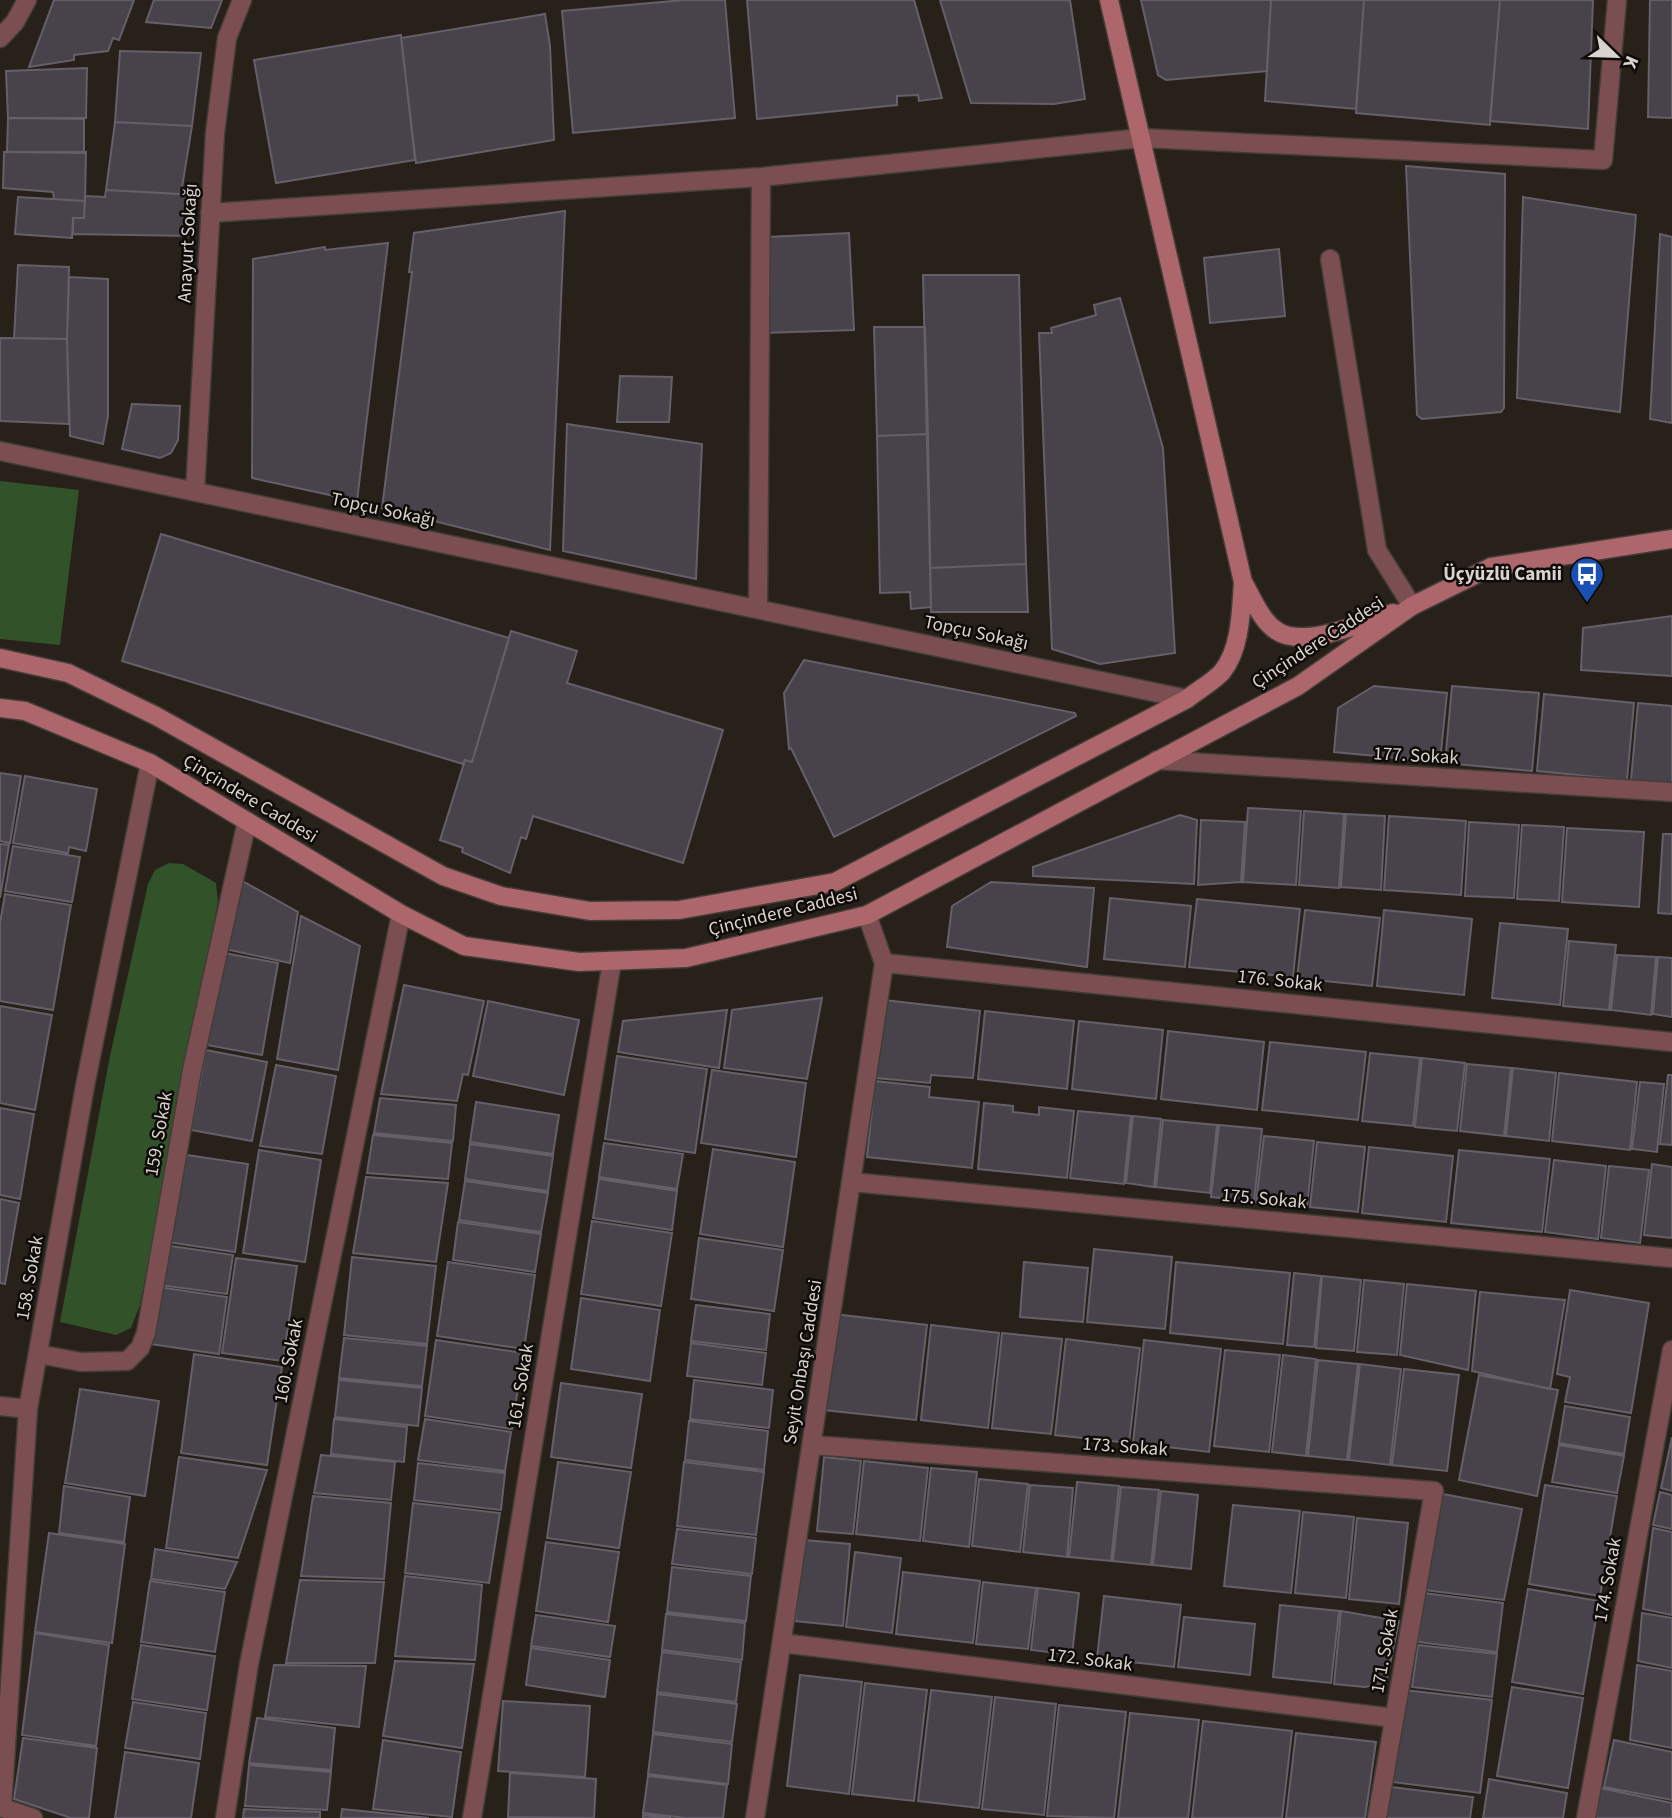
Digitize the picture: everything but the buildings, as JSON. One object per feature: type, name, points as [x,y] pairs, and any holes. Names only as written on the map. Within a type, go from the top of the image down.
[{"type":"main road","points":[[1109,0],[1243,582],[1262,615],[1277,632],[1299,638],[1336,632],[1412,607]]},
{"type":"main road","name":"Çinçindere Caddesi","points":[[0,708],[25,710],[150,763],[401,914],[464,946],[579,962],[686,958],[867,915],[1298,686],[1412,607],[1491,567],[1672,539]]},
{"type":"main road","name":"Çinçindere Caddesi","points":[[0,658],[68,673],[156,716],[443,877],[501,896],[590,911],[679,910],[835,882],[1187,699],[1222,671],[1234,645],[1241,618],[1243,582]]},
{"type":"street","points":[[0,38],[15,22],[27,0]]},
{"type":"street","name":"Anayurt Sokağı","points":[[195,492],[215,133],[227,38],[242,0]]},
{"type":"street","points":[[210,213],[761,177],[1142,138],[1603,160],[1617,0]]},
{"type":"street","points":[[758,609],[761,177]]},
{"type":"street","points":[[1330,259],[1377,550],[1412,607]]},
{"type":"street","name":"Topçu Sokağı","points":[[0,451],[1187,699]]},
{"type":"street","name":"177. Sokak","points":[[1157,760],[1672,792]]},
{"type":"street","name":"158. Sokak","points":[[1,1807],[8,1612],[28,1409],[85,1086],[150,763]]},
{"type":"street","name":"159. Sokak","points":[[38,1354],[81,1362],[127,1361],[140,1348],[146,1333],[192,1070],[247,821]]},
{"type":"street","name":"160. Sokak","points":[[225,1818],[252,1650],[401,914]]},
{"type":"street","name":"Seyit Onbaşı Caddesi","points":[[755,1818],[884,963],[867,915]]},
{"type":"street","name":"161. Sokak","points":[[472,1818],[612,961]]},
{"type":"street","name":"176. Sokak","points":[[884,963],[1672,1042]]},
{"type":"street","name":"175. Sokak","points":[[851,1182],[1672,1258]]},
{"type":"street","name":"174. Sokak","points":[[1586,1818],[1672,1350]]},
{"type":"street","points":[[0,1406],[28,1409]]},
{"type":"street","name":"173. Sokak","points":[[812,1445],[1434,1491]]},
{"type":"street","name":"171. Sokak","points":[[1377,1818],[1434,1491]]},
{"type":"street","name":"172. Sokak","points":[[782,1643],[1394,1718]]},
{"type":"street","points":[[1,1807],[28,1817]]},
{"type":"green space","points":[[0,481],[79,490],[60,645],[0,639]]},
{"type":"green space","points":[[169,863],[183,864],[216,883],[218,902],[140,1305],[131,1328],[116,1335],[60,1322],[110,1056],[148,884],[155,870]]},
{"type":"place","name":"Üçyüzlü Camii","points":[[1587,604]]}]
